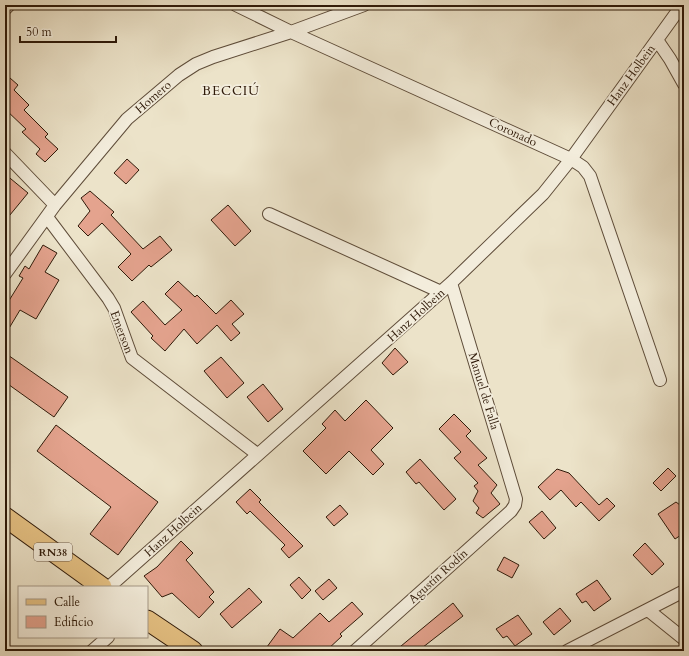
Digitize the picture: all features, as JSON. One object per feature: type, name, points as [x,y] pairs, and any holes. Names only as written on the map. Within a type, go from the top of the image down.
[{"type":"main road","name":"RN38","points":[[5,517],[101,586]]},
{"type":"main road","points":[[148,621],[178,645],[193,651]]},
{"type":"street","points":[[5,9],[9,5]]},
{"type":"street","name":"Coronado","points":[[236,5],[291,32],[571,159],[583,167],[590,176],[660,380]]},
{"type":"street","name":"Homero","points":[[5,274],[55,205],[127,119],[179,75],[196,64],[213,56],[291,32],[364,5]]},
{"type":"street","name":"Hanz Holbein","points":[[110,586],[451,283],[543,194],[571,159],[682,5]]},
{"type":"street","points":[[657,40],[684,84]]},
{"type":"street","points":[[5,153],[55,205]]},
{"type":"street","points":[[269,214],[441,292]]},
{"type":"street","name":"Emerson","points":[[47,217],[108,298],[132,358],[257,454]]},
{"type":"street","name":"Manuel de Falla","points":[[451,283],[516,499]]},
{"type":"street","name":"Agustín Rodín","points":[[355,651],[511,511],[515,505],[516,499]]},
{"type":"street","points":[[567,651],[684,591]]},
{"type":"street","points":[[648,610],[684,639]]},
{"type":"street","points":[[92,651],[107,638]]},
{"type":"building","points":[[10,78],[18,85],[14,90],[29,105],[24,110],[48,134],[45,137],[58,149],[45,162],[36,154],[40,149],[22,132],[26,129],[5,109],[5,82]]},
{"type":"building","points":[[127,159],[139,170],[126,184],[114,173]]},
{"type":"building","points":[[5,174],[28,193],[5,221]]},
{"type":"building","points":[[90,191],[114,212],[111,215],[143,249],[160,236],[172,250],[151,267],[149,265],[132,281],[118,267],[131,254],[102,223],[88,236],[78,226],[90,211],[81,198]]},
{"type":"building","points":[[228,205],[251,231],[235,246],[211,220]]},
{"type":"building","points":[[43,245],[57,253],[45,272],[59,280],[36,319],[20,310],[5,335],[5,307],[23,278],[19,276],[25,266],[29,269]]},
{"type":"building","points":[[178,281],[195,297],[197,295],[216,314],[231,300],[244,314],[232,324],[240,333],[231,341],[217,325],[197,344],[184,329],[165,351],[151,338],[153,336],[131,312],[143,301],[165,325],[182,310],[165,294]]},
{"type":"building","points":[[395,348],[408,362],[393,375],[382,363]]},
{"type":"building","points":[[5,353],[68,397],[54,417],[5,382]]},
{"type":"building","points":[[221,357],[244,383],[227,398],[204,371]]},
{"type":"building","points":[[263,384],[283,409],[268,422],[247,397]]},
{"type":"building","points":[[366,400],[393,428],[371,450],[384,464],[373,475],[349,451],[326,474],[303,451],[326,428],[322,424],[335,410],[345,421]]},
{"type":"building","points":[[454,414],[471,431],[466,436],[487,458],[478,465],[497,485],[491,493],[500,504],[483,518],[476,513],[479,508],[473,501],[478,491],[474,486],[478,483],[454,458],[461,452],[439,429]]},
{"type":"building","points":[[56,425],[158,502],[118,555],[90,534],[111,507],[37,451]]},
{"type":"building","points":[[420,459],[456,499],[444,510],[419,482],[416,484],[406,472]]},
{"type":"building","points":[[668,468],[676,476],[661,491],[653,483]]},
{"type":"building","points":[[557,469],[569,473],[599,505],[607,498],[615,506],[599,521],[581,502],[576,507],[561,490],[550,500],[538,487]]},
{"type":"building","points":[[250,489],[261,500],[259,502],[303,546],[289,558],[281,549],[285,545],[250,511],[247,514],[236,502]]},
{"type":"building","points":[[676,502],[684,508],[684,533],[675,539],[658,514]]},
{"type":"building","points":[[340,505],[348,514],[334,526],[326,517]]},
{"type":"building","points":[[542,511],[556,528],[544,539],[529,522]]},
{"type":"building","points":[[181,541],[193,553],[186,560],[214,592],[209,597],[214,602],[199,618],[172,593],[162,597],[144,576],[157,567]]},
{"type":"building","points":[[645,543],[664,564],[652,575],[633,555]]},
{"type":"building","points":[[504,557],[519,565],[512,578],[497,570]]},
{"type":"building","points":[[299,577],[311,590],[302,599],[290,585]]},
{"type":"building","points":[[329,579],[337,588],[323,600],[315,591]]},
{"type":"building","points":[[597,580],[611,599],[594,611],[586,601],[582,603],[576,594]]},
{"type":"building","points":[[249,588],[262,602],[232,628],[220,614]]},
{"type":"building","points":[[352,602],[363,614],[340,634],[342,636],[326,651],[264,651],[280,629],[293,638],[320,613],[329,622]]},
{"type":"building","points":[[453,603],[463,616],[418,651],[395,651]]},
{"type":"building","points":[[560,608],[571,621],[554,635],[543,622]]},
{"type":"building","points":[[518,615],[532,634],[515,646],[507,636],[503,638],[496,629]]},
{"type":"district","name":"BECCIÚ","points":[[231,90]]}]
